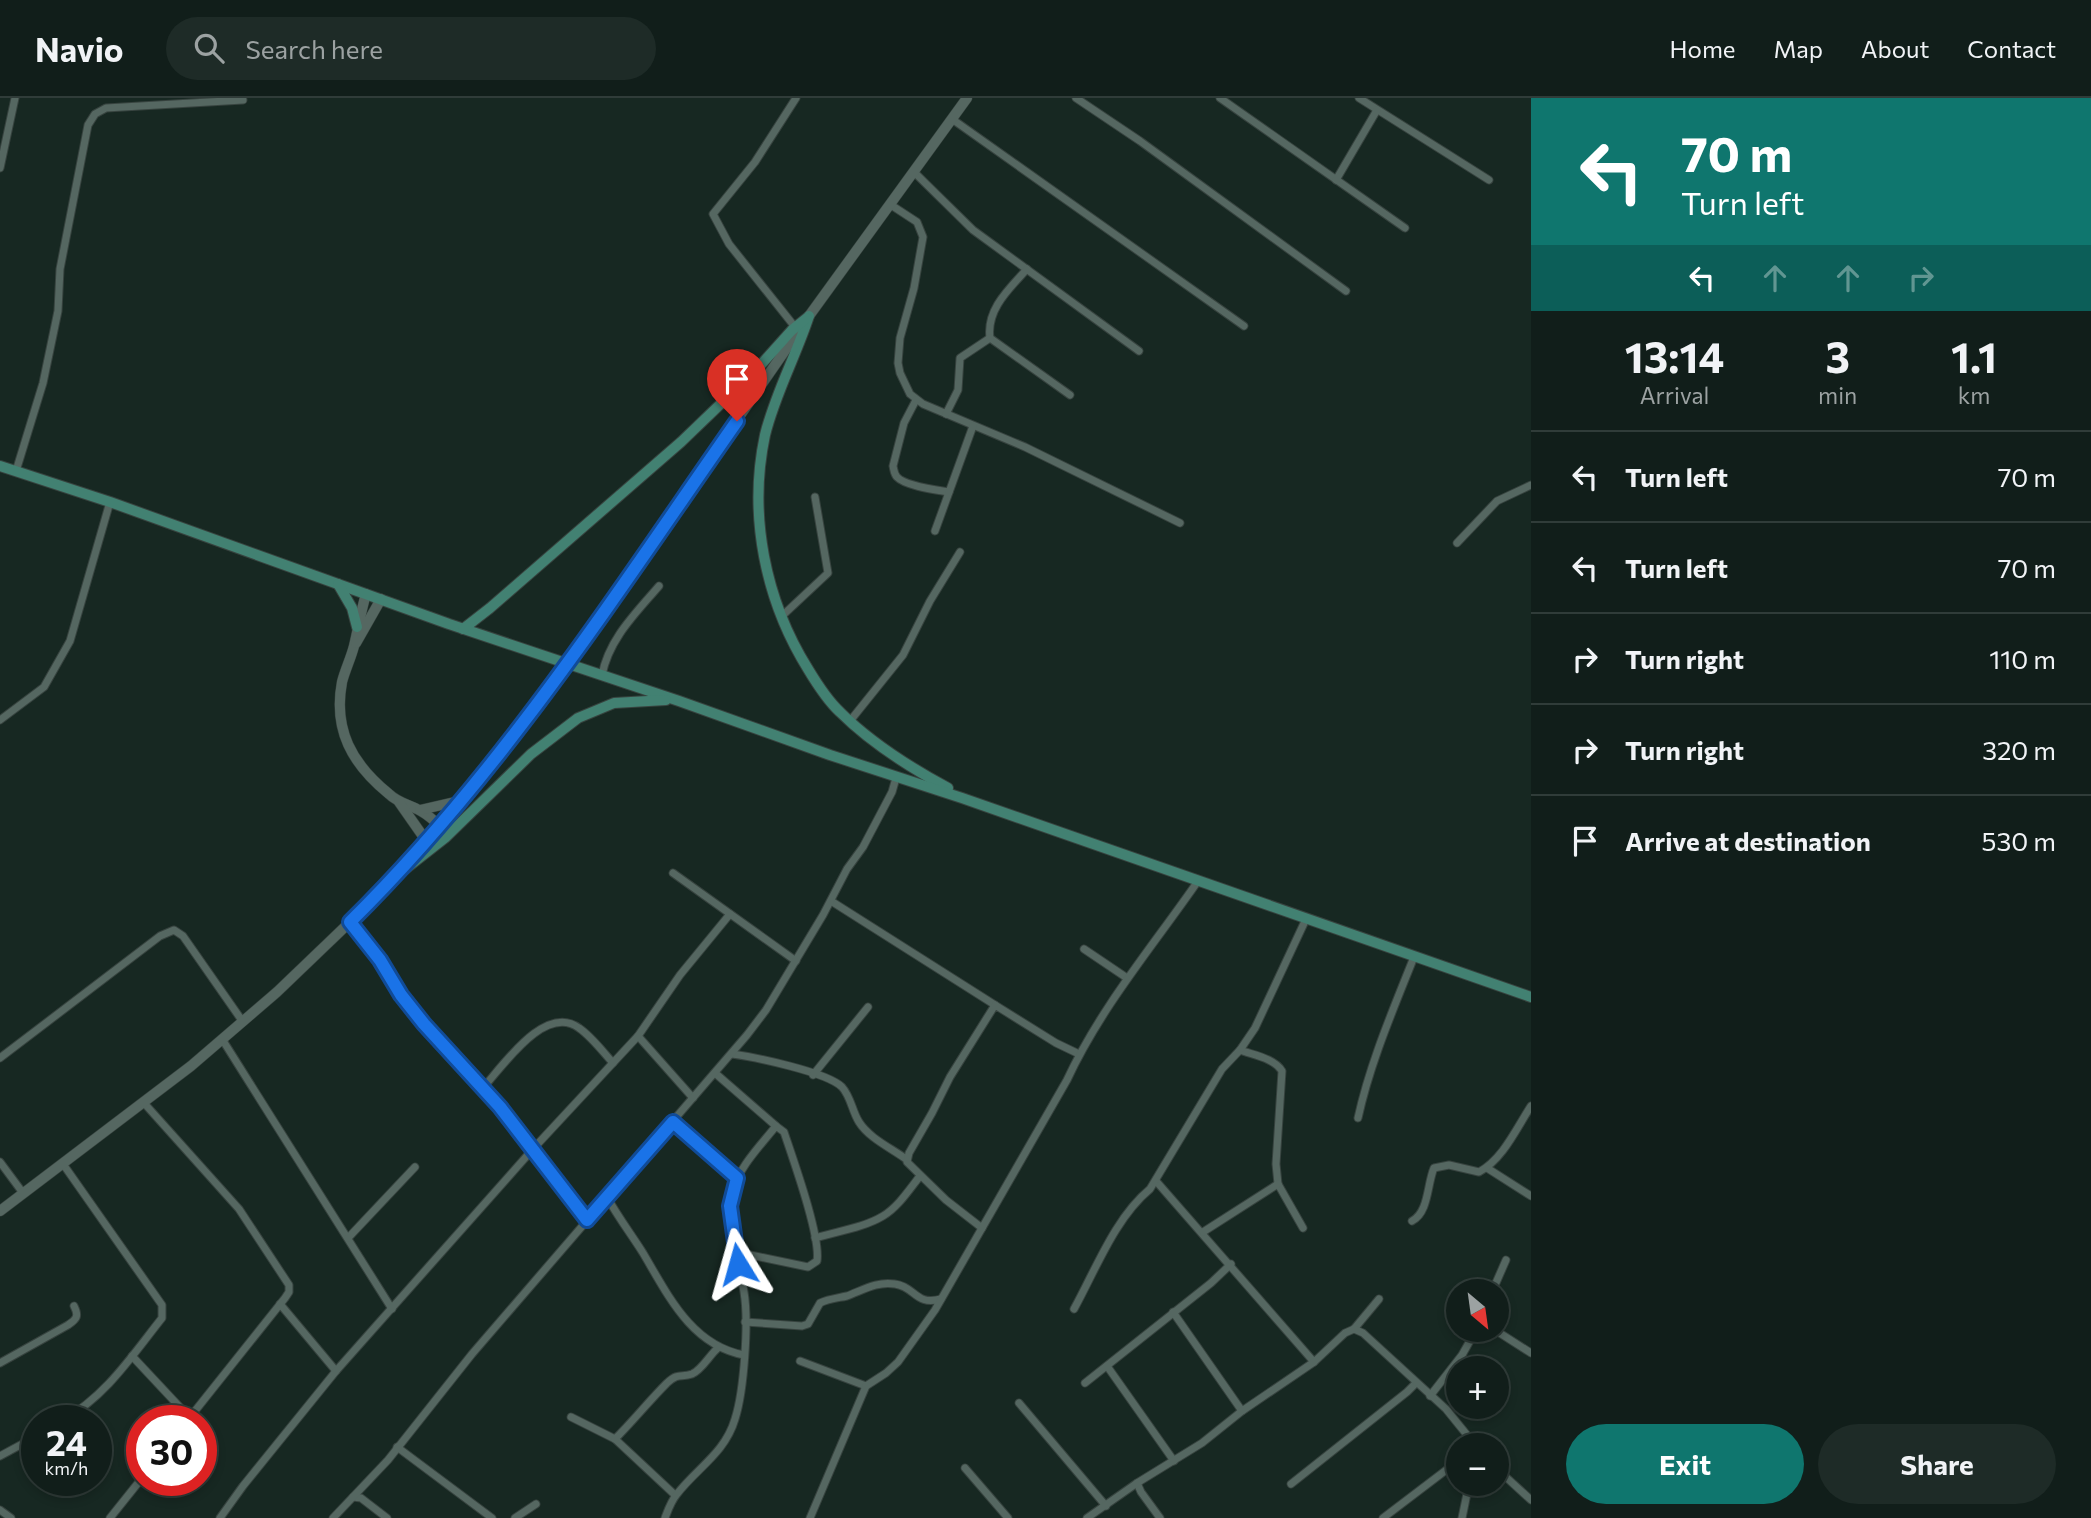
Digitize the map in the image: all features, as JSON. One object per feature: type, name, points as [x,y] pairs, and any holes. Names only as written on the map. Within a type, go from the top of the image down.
[{"type":"main road","points":[[463,629],[671,451],[809,316]]},
{"type":"main road","points":[[809,316],[765,434],[758,485],[758,518],[768,577],[797,650],[838,711],[881,747],[962,798]]},
{"type":"main road","points":[[0,466],[110,502],[463,629],[679,701],[896,778],[962,798],[1531,998]]},
{"type":"main road","points":[[338,584],[352,608],[357,627]]},
{"type":"main road","points":[[396,877],[446,837],[531,754],[578,718],[614,703],[679,701]]},
{"type":"street","points":[[0,168],[15,98]]},
{"type":"street","points":[[795,327],[729,244],[713,214],[755,162],[796,98]]},
{"type":"street","points":[[1076,98],[1140,141],[1346,291]]},
{"type":"street","points":[[1220,98],[1405,228]]},
{"type":"street","points":[[1359,98],[1489,180]]},
{"type":"street","points":[[16,471],[43,383],[58,311],[60,269],[88,125],[95,114],[106,108],[130,102],[243,100]]},
{"type":"street","points":[[0,1211],[144,1103],[243,1022],[396,877],[427,842],[498,756],[578,649],[963,100]]},
{"type":"street","points":[[1336,180],[1377,110]]},
{"type":"street","points":[[952,119],[1244,326]]},
{"type":"street","points":[[914,172],[973,230],[1139,351]]},
{"type":"street","points":[[891,205],[917,222],[923,237],[922,255],[900,338],[900,373],[910,394],[916,400],[1025,447],[1180,523]]},
{"type":"street","points":[[1027,269],[997,303],[989,332],[990,338],[1070,396]]},
{"type":"street","points":[[946,414],[958,390],[960,358],[990,338]]},
{"type":"street","points":[[916,400],[904,423],[893,466],[894,473],[905,482],[949,492]]},
{"type":"street","points":[[935,531],[973,426]]},
{"type":"street","points":[[1457,543],[1497,501],[1531,485]]},
{"type":"street","points":[[782,616],[828,573],[816,497]]},
{"type":"street","points":[[0,720],[44,687],[70,641],[110,502]]},
{"type":"street","points":[[850,721],[903,655],[930,601],[960,552]]},
{"type":"street","points":[[601,675],[606,656],[623,628],[659,586]]},
{"type":"street","points":[[366,594],[339,701],[345,741],[356,760],[371,778],[398,801],[427,842]]},
{"type":"street","points":[[354,646],[381,599]]},
{"type":"street","points":[[333,1518],[397,1447],[472,1354],[732,1055],[766,1010],[796,961],[884,810],[896,778]]},
{"type":"street","points":[[398,801],[420,810],[439,825]]},
{"type":"street","points":[[420,810],[460,801]]},
{"type":"street","points":[[673,873],[796,961]]},
{"type":"street","points":[[810,1518],[866,1387],[898,1362],[941,1298],[1067,1080],[1079,1054],[1128,978],[1198,881]]},
{"type":"street","points":[[831,901],[995,1006],[1079,1054]]},
{"type":"street","points":[[220,1518],[336,1371],[533,1149],[638,1037],[680,975],[730,914]]},
{"type":"street","points":[[1074,1309],[1121,1222],[1134,1203],[1156,1181],[1222,1069],[1240,1050],[1266,1006],[1306,919]]},
{"type":"street","points":[[350,922],[424,1024],[533,1149],[587,1220]]},
{"type":"street","points":[[0,1058],[160,936],[174,930],[183,936],[243,1022]]},
{"type":"street","points":[[1084,949],[1128,978]]},
{"type":"street","points":[[1359,1118],[1381,1040],[1414,957]]},
{"type":"street","points":[[906,1159],[950,1077],[995,1006]]},
{"type":"street","points":[[813,1075],[867,1007]]},
{"type":"street","points":[[482,1089],[540,1028],[557,1020],[578,1027],[613,1063]]},
{"type":"street","points":[[638,1037],[693,1098]]},
{"type":"street","points":[[222,1039],[392,1309]]},
{"type":"street","points":[[1240,1050],[1278,1065],[1282,1071],[1276,1164],[1278,1184],[1303,1228]]},
{"type":"street","points":[[732,1055],[761,1058],[840,1086],[850,1100],[858,1122],[870,1134],[906,1159],[946,1200],[982,1228]]},
{"type":"street","points":[[715,1073],[785,1132],[818,1254],[817,1261],[808,1267],[737,1252]]},
{"type":"street","points":[[144,1103],[239,1209],[289,1285],[289,1292],[281,1304],[201,1405]]},
{"type":"street","points":[[1412,1221],[1418,1218],[1423,1209],[1428,1182],[1434,1168],[1449,1165],[1479,1172],[1487,1168],[1498,1157],[1531,1106]]},
{"type":"street","points":[[673,1122],[737,1178]]},
{"type":"street","points":[[665,1518],[675,1495],[722,1448],[729,1436],[740,1401],[746,1322],[730,1206],[737,1178],[776,1126]]},
{"type":"street","points":[[0,1162],[23,1193]]},
{"type":"street","points":[[63,1164],[162,1305],[162,1318],[104,1391],[86,1405]]},
{"type":"street","points":[[348,1238],[415,1167]]},
{"type":"street","points":[[1487,1168],[1531,1196]]},
{"type":"street","points":[[815,1238],[868,1223],[885,1215],[920,1176]]},
{"type":"street","points":[[1156,1181],[1314,1362]]},
{"type":"street","points":[[1203,1232],[1278,1184]]},
{"type":"street","points":[[607,1197],[681,1316],[708,1341],[744,1355]]},
{"type":"street","points":[[1498,1279],[1506,1260]]},
{"type":"street","points":[[1085,1382],[1211,1283],[1231,1264]]},
{"type":"street","points":[[746,1322],[802,1326],[808,1324],[820,1303],[881,1284],[897,1284],[919,1299],[930,1302],[941,1298]]},
{"type":"street","points":[[1087,1518],[1174,1461],[1314,1362],[1345,1332],[1354,1329],[1379,1299]]},
{"type":"street","points":[[281,1304],[336,1371]]},
{"type":"street","points":[[0,1363],[68,1325],[77,1318],[74,1306]]},
{"type":"street","points":[[1173,1312],[1242,1411]]},
{"type":"street","points":[[1354,1329],[1363,1333],[1446,1409],[1465,1433]]},
{"type":"street","points":[[1509,1339],[1531,1353]]},
{"type":"street","points":[[1430,1395],[1469,1342]]},
{"type":"street","points":[[615,1439],[668,1382],[679,1374],[690,1375],[695,1372],[719,1347]]},
{"type":"street","points":[[132,1356],[176,1405]]},
{"type":"street","points":[[800,1361],[866,1387]]},
{"type":"street","points":[[1107,1366],[1174,1461]]},
{"type":"street","points":[[1291,1484],[1416,1383]]},
{"type":"street","points":[[1019,1403],[1106,1506]]},
{"type":"street","points":[[571,1417],[615,1439],[675,1495]]},
{"type":"street","points":[[0,1457],[21,1445]]},
{"type":"street","points":[[397,1447],[492,1518]]},
{"type":"street","points":[[965,1468],[1008,1518]]},
{"type":"street","points":[[1382,1518],[1446,1470]]},
{"type":"street","points":[[1509,1480],[1531,1500]]},
{"type":"street","points":[[1137,1483],[1160,1518]]},
{"type":"street","points":[[110,1518],[128,1496]]},
{"type":"street","points":[[1462,1518],[1467,1496]]},
{"type":"street","points":[[353,1497],[361,1498],[387,1518]]},
{"type":"street","points":[[515,1518],[536,1504]]},
{"type":"street","points":[[0,1510],[11,1518]]},
{"type":"route","points":[[737,421],[603,614],[498,756],[396,877],[350,922],[424,1024],[500,1107],[587,1220],[673,1122],[737,1178],[730,1206],[738,1264]]}]
